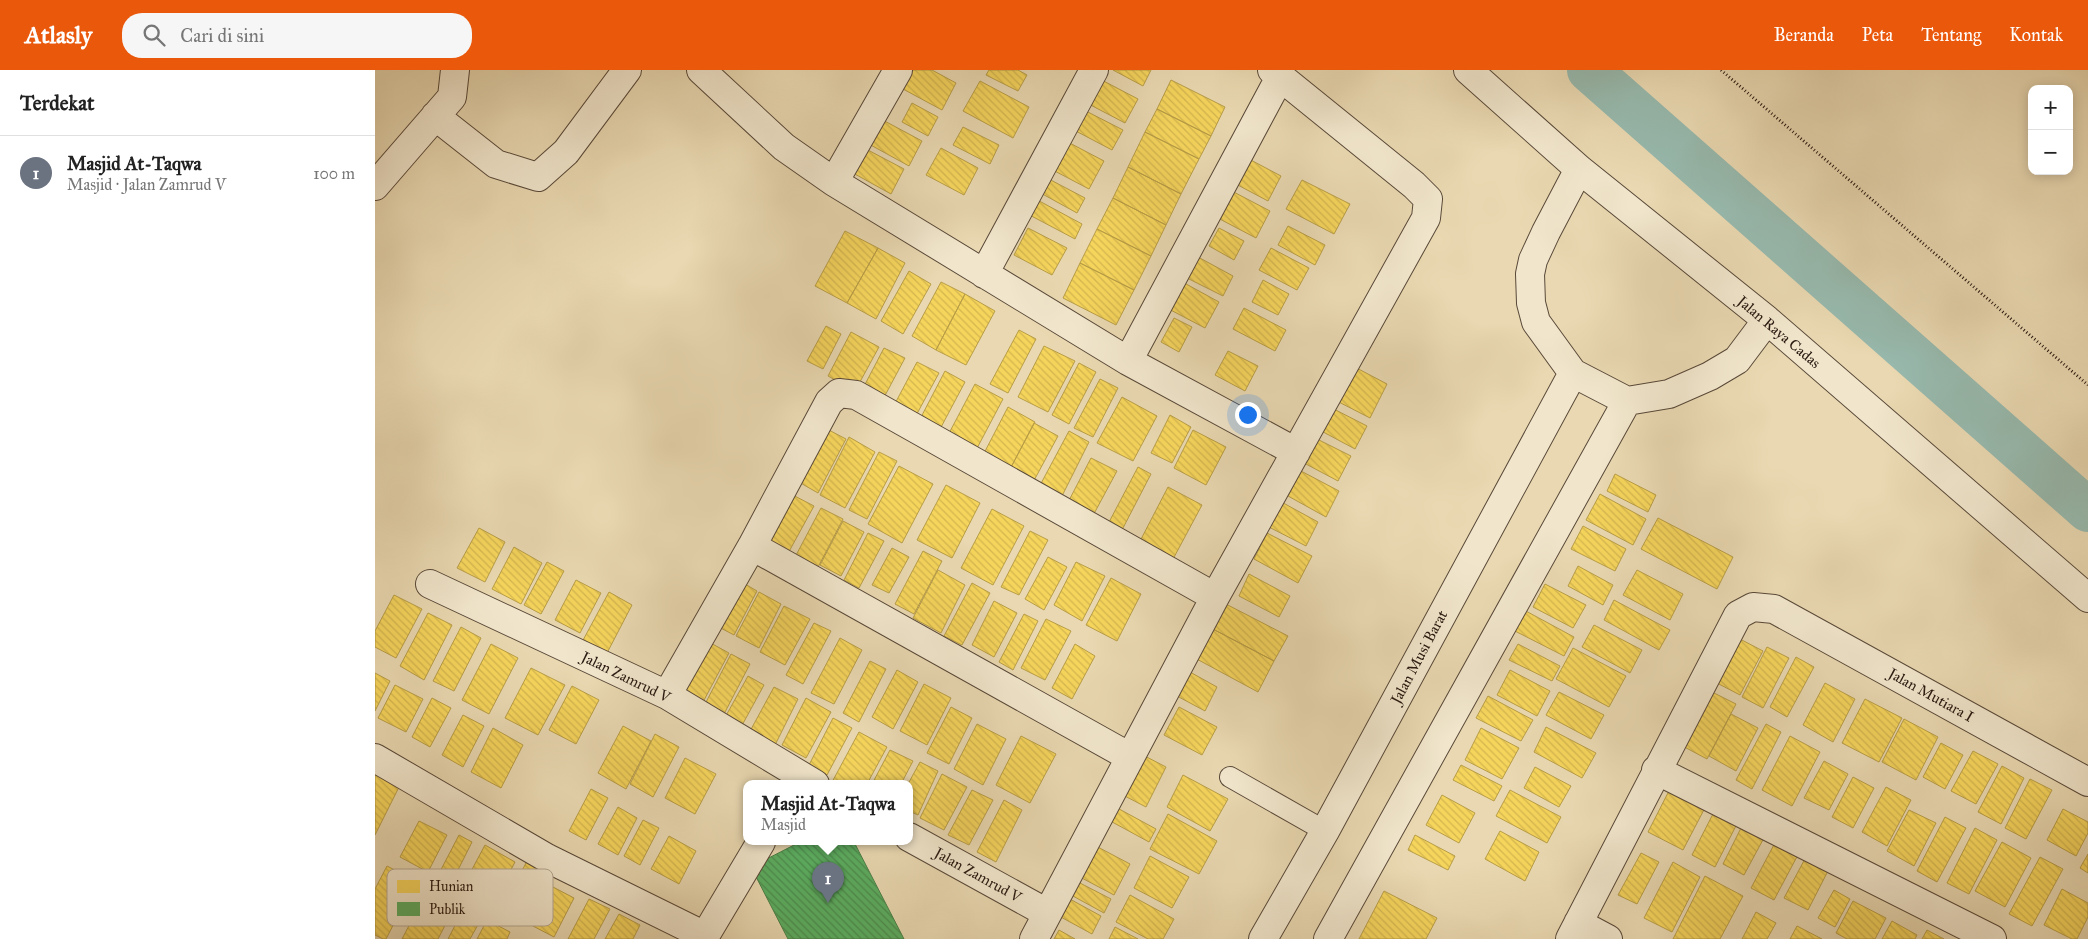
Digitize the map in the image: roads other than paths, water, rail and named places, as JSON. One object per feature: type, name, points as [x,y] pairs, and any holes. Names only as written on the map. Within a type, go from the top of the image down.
[{"type":"street","points":[[375,186],[452,97],[455,70]]},
{"type":"street","points":[[435,116],[496,164],[538,177],[566,152],[597,113],[627,70]]},
{"type":"street","points":[[701,70],[784,147],[834,182],[1129,361],[1296,452]]},
{"type":"street","points":[[834,182],[898,70]]},
{"type":"street","points":[[984,274],[1094,70]]},
{"type":"street","name":"Jalan Raya Cadas","points":[[1468,70],[1579,169],[1767,320],[2088,598]]},
{"type":"street","points":[[1033,939],[1215,597],[1426,218],[1427,199],[1414,185],[1276,73],[1129,361]]},
{"type":"street","points":[[1579,169],[1546,232],[1533,260],[1530,274],[1531,303],[1536,322],[1573,373],[1627,401],[1669,394],[1710,376],[1737,360],[1767,320]]},
{"type":"street","name":"Jalan Musi Barat","points":[[1263,939],[1325,832],[1573,373]]},
{"type":"street","points":[[667,695],[752,546],[829,402],[839,394],[856,395],[1215,597]]},
{"type":"street","points":[[1329,939],[1627,401]]},
{"type":"street","points":[[752,546],[1130,757]]},
{"type":"street","name":"Jalan Zamrud V","points":[[430,584],[667,695],[801,780]]},
{"type":"street","name":"Jalan Mutiara I","points":[[1656,770],[1737,615],[1753,607],[1774,609],[2088,782]]},
{"type":"street","points":[[375,758],[547,858],[704,938],[759,845]]},
{"type":"street","points":[[1608,939],[1574,931],[1656,770],[1992,939]]},
{"type":"street","name":"Jalan Zamrud V","points":[[913,839],[1047,913]]},
{"type":"lane","points":[[1231,777],[1325,832]]},
{"type":"waterway","points":[[1589,70],[2088,510]]},
{"type":"place","name":"Masjid At-Taqwa","points":[[828,903]]}]
